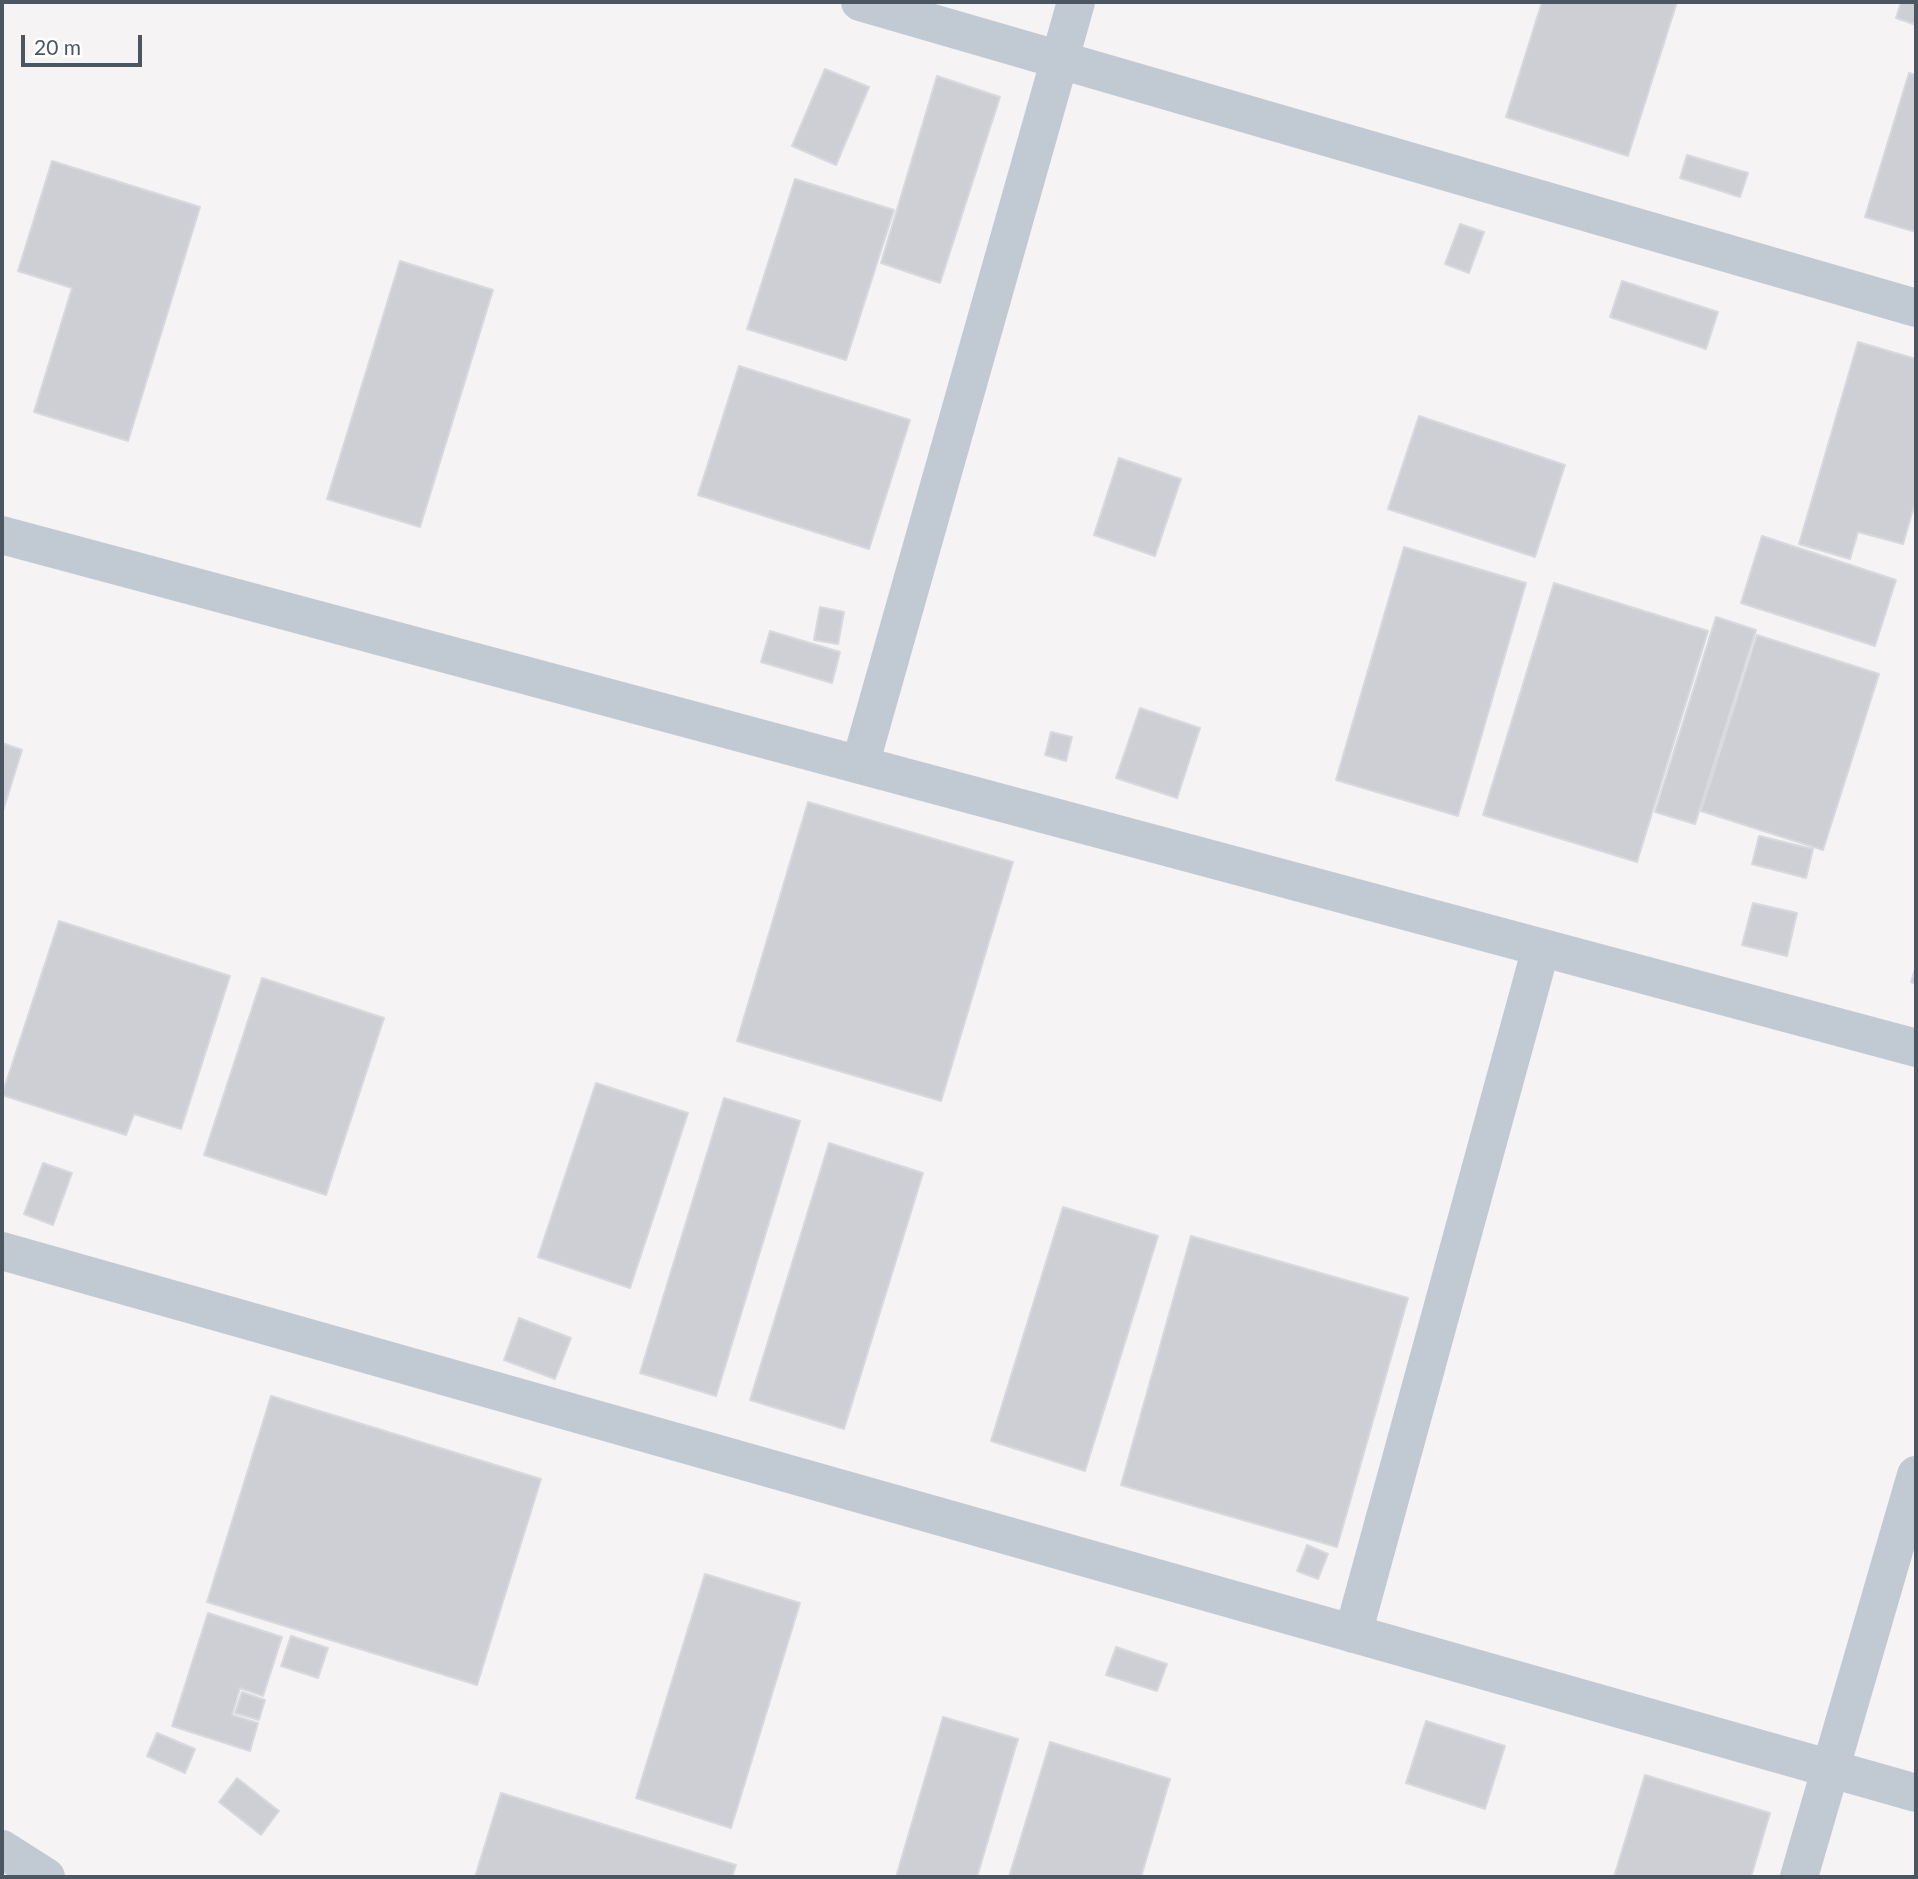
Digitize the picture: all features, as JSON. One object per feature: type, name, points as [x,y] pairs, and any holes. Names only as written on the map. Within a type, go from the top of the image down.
[{"type":"street","points":[[860,2],[1916,308]]},
{"type":"street","points":[[860,765],[1076,2]]},
{"type":"street","points":[[2,535],[1916,1048]]},
{"type":"street","points":[[1353,1634],[1541,948]]},
{"type":"street","points":[[2,1251],[1916,1793]]},
{"type":"street","points":[[1799,1877],[1916,1475]]},
{"type":"street","points":[[2,1849],[46,1877]]},
{"type":"building","points":[[1542,2],[1677,2],[1628,156],[1506,117]]},
{"type":"building","points":[[1901,2],[1916,2],[1916,25],[1896,18]]},
{"type":"building","points":[[825,69],[869,87],[836,165],[792,146]]},
{"type":"building","points":[[1909,73],[1916,75],[1916,232],[1865,217]]},
{"type":"building","points":[[937,76],[1000,97],[940,283],[881,263]]},
{"type":"building","points":[[1687,155],[1748,173],[1740,197],[1680,178]]},
{"type":"building","points":[[52,161],[200,207],[128,441],[34,412],[72,288],[18,271]]},
{"type":"building","points":[[795,179],[894,210],[846,360],[747,329]]},
{"type":"building","points":[[1460,224],[1484,232],[1469,273],[1445,264]]},
{"type":"building","points":[[400,261],[493,290],[420,527],[327,499]]},
{"type":"building","points":[[1622,281],[1718,312],[1706,349],[1610,317]]},
{"type":"building","points":[[1858,342],[1916,359],[1916,499],[1903,544],[1858,532],[1850,559],[1799,544]]},
{"type":"building","points":[[739,366],[910,420],[869,549],[698,495]]},
{"type":"building","points":[[1419,416],[1565,465],[1535,557],[1388,509]]},
{"type":"building","points":[[1119,458],[1181,479],[1155,556],[1094,535]]},
{"type":"building","points":[[1762,536],[1896,580],[1875,646],[1741,603]]},
{"type":"building","points":[[1404,547],[1526,583],[1458,816],[1336,780]]},
{"type":"building","points":[[1554,583],[1708,631],[1637,862],[1483,815]]},
{"type":"building","points":[[820,607],[844,612],[838,644],[814,640]]},
{"type":"building","points":[[1716,617],[1756,630],[1695,824],[1655,812]]},
{"type":"building","points":[[770,631],[840,652],[832,683],[761,662]]},
{"type":"building","points":[[1757,635],[1879,674],[1823,850],[1701,811]]},
{"type":"building","points":[[1140,708],[1200,728],[1177,798],[1116,778]]},
{"type":"building","points":[[1051,732],[1072,737],[1066,761],[1045,755]]},
{"type":"building","points":[[2,743],[22,750],[2,814]]},
{"type":"building","points":[[808,802],[1013,862],[941,1101],[737,1041]]},
{"type":"building","points":[[1759,836],[1813,849],[1806,878],[1752,864]]},
{"type":"building","points":[[1753,903],[1797,913],[1787,956],[1742,945]]},
{"type":"building","points":[[59,921],[230,976],[181,1129],[134,1114],[126,1135],[2,1095]]},
{"type":"building","points":[[1916,966],[1916,984],[1911,982]]},
{"type":"building","points":[[262,978],[384,1018],[326,1195],[204,1155]]},
{"type":"building","points":[[596,1083],[688,1113],[630,1288],[538,1257]]},
{"type":"building","points":[[724,1098],[800,1121],[716,1396],[640,1373]]},
{"type":"building","points":[[829,1143],[923,1173],[844,1429],[750,1400]]},
{"type":"building","points":[[43,1163],[72,1173],[53,1225],[24,1214]]},
{"type":"building","points":[[1063,1207],[1158,1236],[1085,1471],[991,1441]]},
{"type":"building","points":[[1191,1236],[1408,1298],[1337,1547],[1121,1485]]},
{"type":"building","points":[[519,1318],[571,1338],[555,1379],[504,1360]]},
{"type":"building","points":[[271,1396],[541,1479],[477,1685],[207,1602]]},
{"type":"building","points":[[1307,1545],[1328,1554],[1318,1579],[1297,1571]]},
{"type":"building","points":[[705,1574],[800,1603],[731,1828],[636,1798]]},
{"type":"building","points":[[208,1613],[282,1637],[263,1696],[240,1688],[232,1715],[258,1723],[250,1751],[172,1726]]},
{"type":"building","points":[[291,1636],[328,1648],[318,1678],[281,1666]]},
{"type":"building","points":[[1116,1647],[1167,1664],[1157,1691],[1106,1675]]},
{"type":"building","points":[[242,1692],[265,1700],[259,1720],[235,1713]]},
{"type":"building","points":[[943,1717],[1018,1739],[977,1877],[896,1877]]},
{"type":"building","points":[[1426,1721],[1505,1746],[1485,1809],[1406,1783]]},
{"type":"building","points":[[157,1733],[195,1749],[185,1773],[147,1756]]},
{"type":"building","points":[[1050,1742],[1170,1779],[1141,1877],[1009,1877]]},
{"type":"building","points":[[1645,1775],[1770,1813],[1751,1877],[1614,1877]]},
{"type":"building","points":[[237,1778],[279,1811],[261,1835],[219,1802]]},
{"type":"building","points":[[501,1793],[736,1865],[732,1877],[475,1877]]}]
